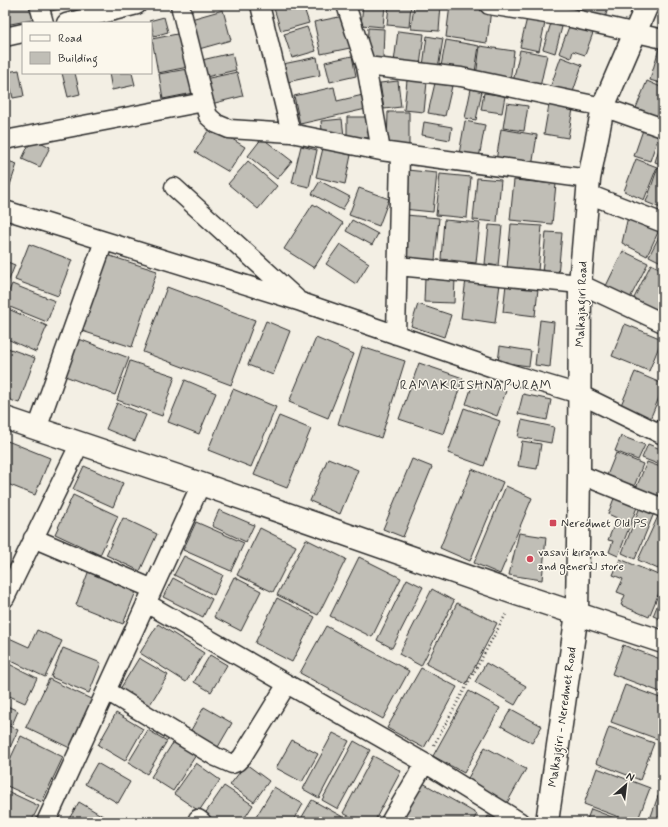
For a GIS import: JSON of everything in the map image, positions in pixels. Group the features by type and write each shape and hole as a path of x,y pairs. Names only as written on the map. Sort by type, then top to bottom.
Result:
{"main road":[{"name":"Malkajagiri Road","path":"577,613 580,284 589,187 603,107 634,32 647,5"},
{"path":"5,418 201,484 517,594 663,642"},
{"name":"Malkajgiri - Neredmet Road","path":"547,822 577,613"}],"street":[{"path":"39,5 44,22"},
{"path":"70,22 137,5"},
{"path":"180,5 208,116 217,124 229,129 291,133 381,151 589,187 663,222"},
{"path":"260,5 291,133"},
{"path":"346,5 366,66 381,151"},
{"path":"489,5 571,18 663,39"},
{"path":"5,37 22,33"},
{"path":"366,66 461,77 603,107 663,128"},
{"path":"5,140 204,102"},
{"path":"396,335 400,154"},
{"path":"174,187 301,302"},
{"path":"5,210 301,302 505,372 579,394 663,435"},
{"path":"37,428 104,241"},
{"path":"398,266 580,284 663,323"},
{"path":"5,598 80,443"},
{"path":"579,474 663,508"},
{"path":"46,822 201,484"},
{"path":"33,538 150,596 287,684 425,763 520,822"},
{"path":"107,691 216,757 232,764 237,762 242,757 287,684"},
{"path":"390,822 425,763"}],"path":[{"path":"425,763 517,594"}],"building":[{"path":"5,5 35,5 38,19 5,25"},
{"path":"42,5 67,5 67,7 44,13"},
{"path":"70,5 84,5 85,8 71,11"},
{"path":"273,5 303,5 309,23 281,31"},
{"path":"363,5 385,5 383,27 361,25"},
{"path":"389,5 411,5 409,27 387,25"},
{"path":"414,5 441,5 439,31 411,29"},
{"path":"450,5 491,9 487,43 446,37"},
{"path":"549,5 570,5 570,9"},
{"path":"581,5 609,5 603,24 578,16"},
{"path":"223,10 231,40 199,49 191,19"},
{"path":"344,16 350,48 321,54 314,22"},
{"path":"164,17 168,32 154,36 152,22 149,21"},
{"path":"527,18 545,23 539,51 520,47"},
{"path":"551,23 562,27 555,53 543,49"},
{"path":"570,24 593,33 585,55 573,51 571,58 559,53"},
{"path":"307,27 316,51 292,58 284,34"},
{"path":"368,28 384,29 383,58 367,58"},
{"path":"398,31 424,34 420,66 394,62"},
{"path":"182,33 188,67 158,73 152,39"},
{"path":"427,36 443,39 438,69 423,66"},
{"path":"446,40 479,46 475,72 441,66"},
{"path":"660,45 663,46 663,84 650,80"},
{"path":"480,46 514,51 510,81 476,76"},
{"path":"520,50 547,55 540,87 513,82"},
{"path":"232,53 236,70 206,77 202,60"},
{"path":"352,56 356,76 330,82 325,62"},
{"path":"317,57 320,75 287,82 283,64"},
{"path":"561,57 582,65 572,95 550,88"},
{"path":"193,68 198,92 163,99 159,74"},
{"path":"19,70 24,96 13,98 7,72"},
{"path":"237,72 243,96 211,104 205,79"},
{"path":"62,74 75,74 80,94 68,97"},
{"path":"109,74 132,74 135,85 112,90"},
{"path":"407,80 427,82 424,112 404,110"},
{"path":"398,81 401,107 384,109 380,83"},
{"path":"647,81 663,88 662,119 636,108"},
{"path":"435,83 452,86 445,116 428,113"},
{"path":"334,87 337,101 363,95 366,109 300,124 294,96"},
{"path":"471,89 482,91 476,120 465,118"},
{"path":"484,93 505,96 502,113 481,110"},
{"path":"550,99 574,103 568,138 544,134"},
{"path":"507,103 528,106 524,131 503,128"},
{"path":"388,112 409,112 409,145 387,145"},
{"path":"347,117 370,117 370,138 347,137"},
{"path":"342,119 344,136 323,139 321,121"},
{"path":"465,121 485,125 479,158 459,154"},
{"path":"424,122 452,127 450,140 422,135"},
{"path":"211,126 245,147 229,172 195,152"},
{"path":"644,127 660,132 650,161 634,156"},
{"path":"501,129 537,135 532,167 496,161"},
{"path":"663,136 663,165 655,162"},
{"path":"32,138 50,147 40,167 22,159"},
{"path":"262,138 292,161 277,179 248,156"},
{"path":"301,146 317,150 309,187 292,183"},
{"path":"323,148 351,155 345,184 316,177"},
{"path":"636,159 657,167 644,200 624,191"},
{"path":"5,160 17,164 7,194 5,193"},
{"path":"248,161 277,186 258,209 228,184"},
{"path":"658,167 663,169 663,209 646,202"},
{"path":"407,170 437,173 433,212 403,209"},
{"path":"440,174 471,177 467,218 436,215"},
{"path":"477,178 501,180 497,222 473,220"},
{"path":"514,180 556,184 552,224 510,220"},
{"path":"320,181 350,197 342,210 312,194"},
{"path":"359,188 389,199 379,226 349,215"},
{"path":"313,204 343,223 314,268 284,249"},
{"path":"629,212 660,228 647,256 622,243"},
{"path":"406,215 439,218 435,260 402,257"},
{"path":"352,220 378,234 372,245 346,231"},
{"path":"444,220 480,223 476,263 441,259"},
{"path":"511,224 542,226 538,271 507,268"},
{"path":"489,225 502,226 498,266 485,264"},
{"path":"663,229 663,263 649,256"},
{"path":"546,232 562,233 558,275 542,273"},
{"path":"29,244 72,260 58,296 15,280"},
{"path":"340,244 369,263 356,284 326,264"},
{"path":"623,251 648,263 629,300 605,288"},
{"path":"104,254 157,271 132,347 79,330"},
{"path":"5,261 15,265 5,290"},
{"path":"651,264 663,270 663,317 632,302"},
{"path":"425,277 455,278 454,303 424,302"},
{"path":"466,279 500,284 495,323 461,318"},
{"path":"12,284 55,301 47,322 5,305 5,301"},
{"path":"506,284 538,289 535,316 503,312"},
{"path":"167,287 255,320 231,385 143,352"},
{"path":"418,304 451,315 444,337 411,326"},
{"path":"6,308 47,326 36,352 5,338"},
{"path":"540,320 554,322 550,367 535,365"},
{"path":"266,321 290,331 273,375 248,365"},
{"path":"625,324 662,339 649,371 612,356"},
{"path":"316,338 354,354 328,418 289,402"},
{"path":"79,339 129,358 115,395 65,376"},
{"path":"500,346 531,351 529,366 498,362"},
{"path":"5,347 35,358 19,403 5,398"},
{"path":"362,347 405,361 381,438 338,424"},
{"path":"130,361 175,376 162,416 117,400"},
{"path":"419,363 463,378 444,434 399,419"},
{"path":"635,372 663,384 663,388 648,424 618,412"},
{"path":"185,380 216,393 199,434 168,422"},
{"path":"474,380 506,391 497,416 466,404"},
{"path":"233,389 276,407 251,467 208,450"},
{"path":"523,394 551,400 547,420 518,414"},
{"path":"117,403 146,415 135,441 106,429"},
{"path":"663,406 663,432 654,428"},
{"path":"464,408 500,421 484,466 448,453"},
{"path":"279,416 311,429 287,488 254,475"},
{"path":"522,420 554,427 551,443 518,437"},
{"path":"621,436 645,445 638,460 615,451"},
{"path":"5,440 50,458 35,495 5,483"},
{"path":"522,441 541,444 537,469 518,466"},
{"path":"648,444 663,450 663,466 642,458"},
{"path":"616,453 643,464 633,489 606,478"},
{"path":"328,458 358,470 340,514 310,501"},
{"path":"412,459 432,467 403,537 383,529"},
{"path":"647,462 663,468 662,499 636,488"},
{"path":"84,466 123,483 113,507 73,489"},
{"path":"472,469 503,482 470,561 440,548"},
{"path":"506,486 532,498 500,574 474,563"},
{"path":"616,493 639,502 618,556 609,552 613,541 608,540 617,518 608,514"},
{"path":"73,495 118,516 100,555 55,534"},
{"path":"640,507 654,513 635,559 622,553"},
{"path":"219,510 254,525 246,542 212,526"},
{"path":"659,514 663,516 663,559 658,569 638,560"},
{"path":"123,518 157,534 140,571 106,555"},
{"path":"196,522 244,543 231,571 183,550"},
{"path":"260,528 296,546 273,592 237,575"},
{"path":"519,533 546,537 542,580 509,575"},
{"path":"306,539 346,559 318,615 277,595"},
{"path":"184,556 223,575 214,595 174,575"},
{"path":"359,557 401,578 372,637 330,616"},
{"path":"620,559 663,577 663,583 649,617 621,605 625,595 617,592 623,579 613,575"},
{"path":"89,570 137,589 123,624 76,605"},
{"path":"234,577 261,591 241,631 214,617"},
{"path":"173,578 212,599 203,617 163,597"},
{"path":"407,579 423,587 392,648 377,640"},
{"path":"432,589 454,601 421,666 399,654"},
{"path":"663,591 663,620 653,616"},
{"path":"277,598 315,617 292,662 255,643"},
{"path":"457,603 497,623 466,684 426,664"},
{"path":"158,624 204,653 186,682 140,653"},
{"path":"326,626 409,671 383,719 300,673"},
{"path":"37,630 62,641 45,677 5,658 5,642 7,637 29,647"},
{"path":"623,645 663,660 663,693 612,674"},
{"path":"63,648 101,663 89,693 51,677"},
{"path":"210,655 227,665 211,692 194,682"},
{"path":"139,658 168,675 149,706 120,689"},
{"path":"5,662 37,678 25,703 5,694"},
{"path":"486,663 526,686 515,705 475,682"},
{"path":"421,668 457,687 424,748 387,728"},
{"path":"49,679 93,700 70,748 26,727"},
{"path":"625,685 663,699 663,741 611,722"},
{"path":"469,691 500,708 464,773 433,756"},
{"path":"5,705 18,711 12,725 5,722"},
{"path":"204,707 232,723 218,747 190,732"},
{"path":"511,709 542,726 532,743 501,726"},
{"path":"116,713 143,729 125,761 98,745"},
{"path":"5,724 18,730 8,752 5,750"},
{"path":"609,727 654,743 640,780 596,763"},
{"path":"148,730 167,741 147,774 128,763"},
{"path":"333,733 349,741 319,798 303,789"},
{"path":"21,736 63,757 42,802 5,785 5,770"},
{"path":"292,740 318,754 302,782 276,768"},
{"path":"174,741 196,755 173,791 151,777"},
{"path":"354,741 370,750 338,809 322,800"},
{"path":"485,747 526,769 507,803 467,780"},
{"path":"373,756 401,771 374,822 360,822 343,813"},
{"path":"97,763 130,782 118,803 85,784"},
{"path":"196,763 220,780 199,811 174,794"},
{"path":"246,764 269,781 254,802 230,785"},
{"path":"597,768 650,788 637,822 632,822 584,804"},
{"path":"423,783 477,814 472,822 401,822"},
{"path":"224,786 253,805 242,822 208,822 202,818"},
{"path":"274,787 303,804 293,822 253,822"},
{"path":"5,790 39,806 31,822 5,822"},
{"path":"658,796 663,797 663,822 649,822"},
{"path":"312,800 352,822 299,822"},
{"path":"79,802 113,822 67,822"},
{"path":"591,809 625,822 586,822"},
{"path":"488,816 499,822 485,822"}],"place":[{"name":"Neredmet Old PS","path":"553,523"},
{"name":"vasavi kirana and general store","path":"530,559"}],"district":[{"name":"RAMAKRISHNAPURAM","path":"476,384"}]}
